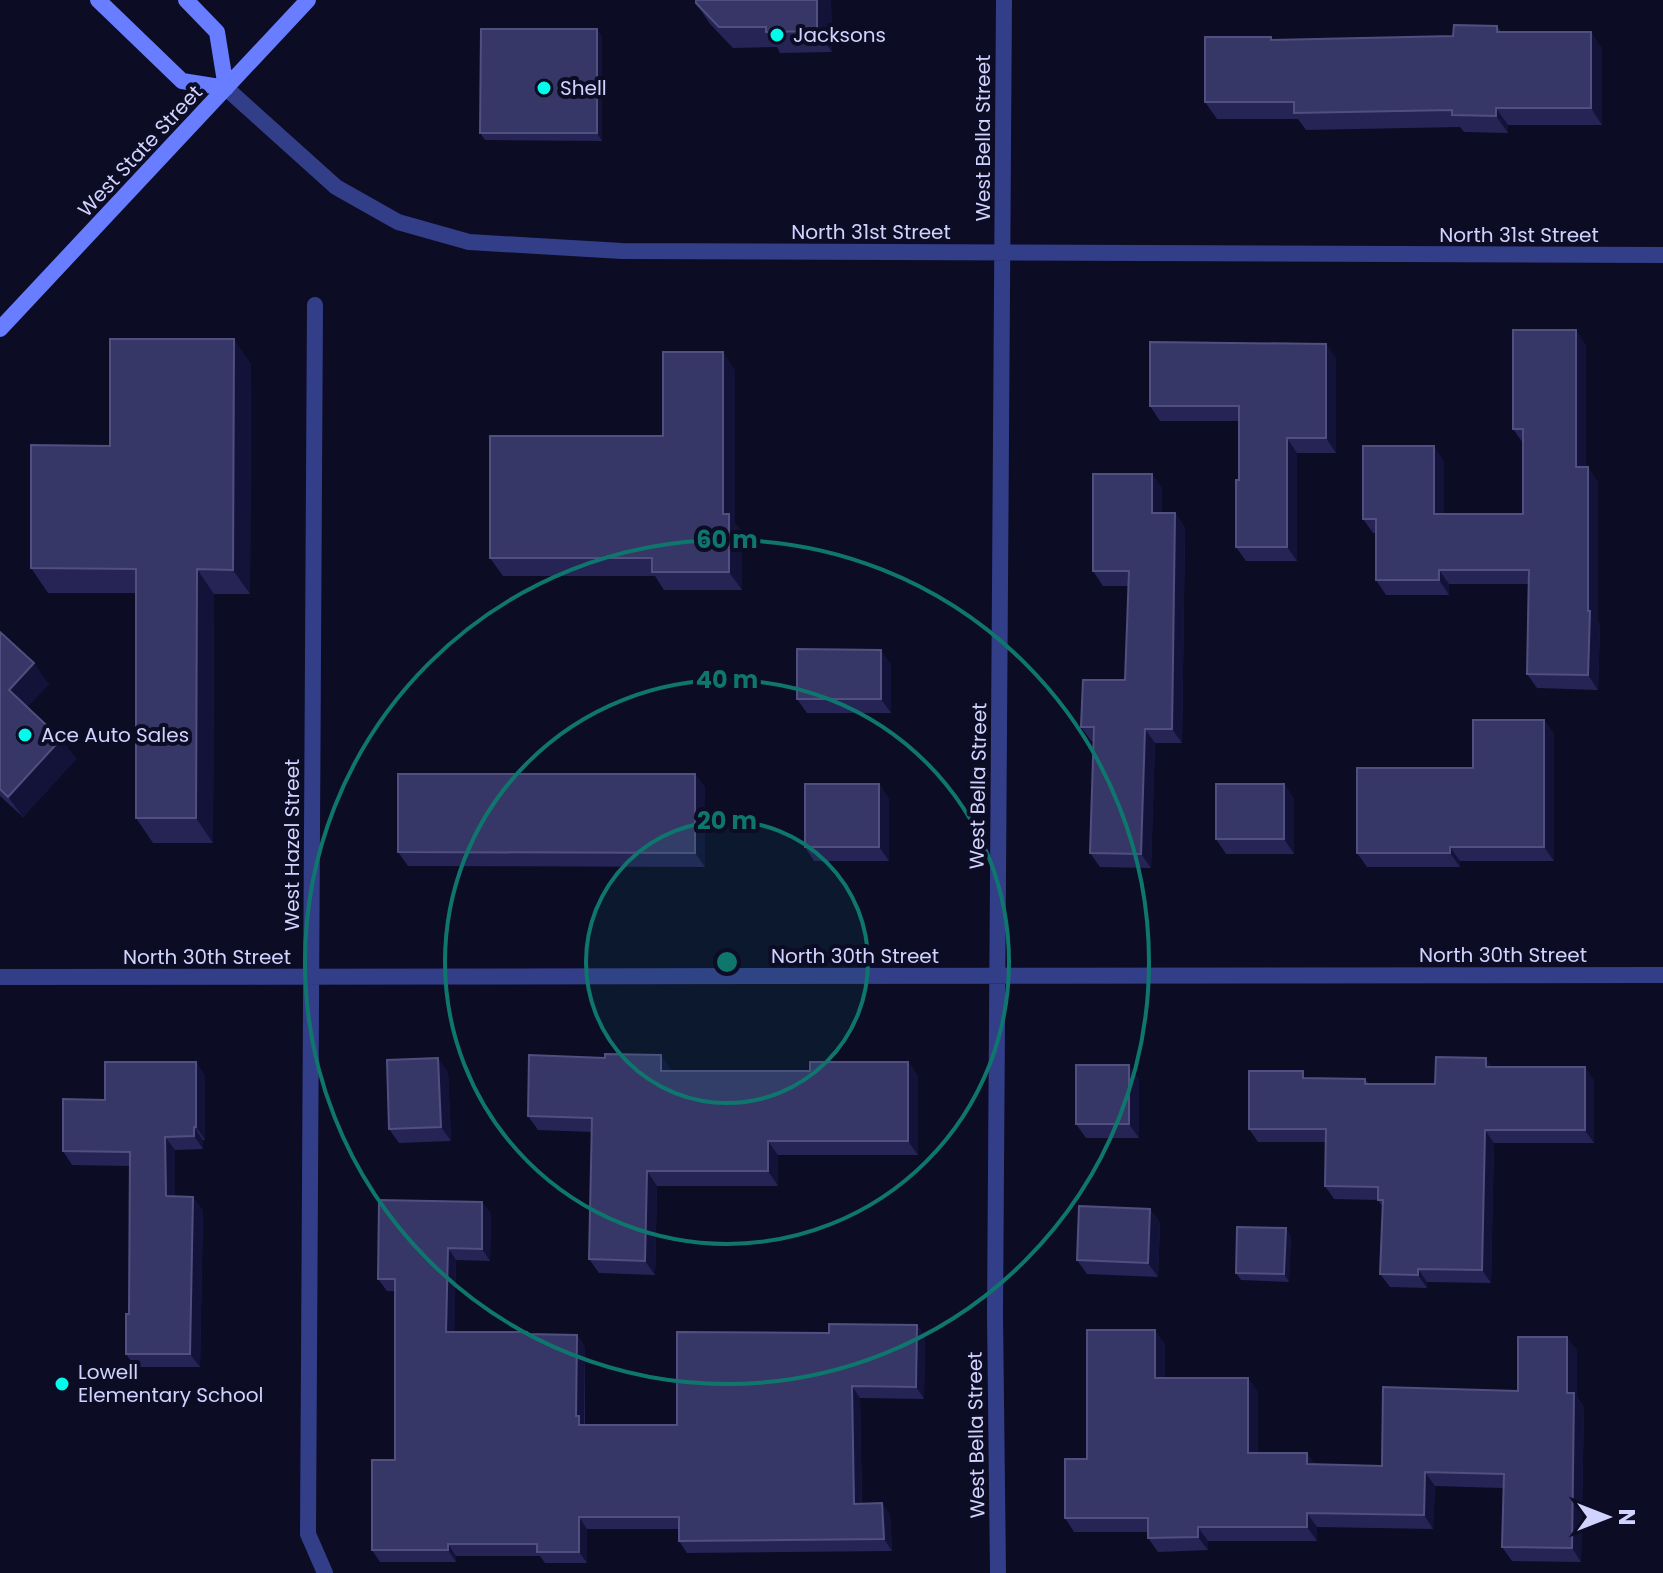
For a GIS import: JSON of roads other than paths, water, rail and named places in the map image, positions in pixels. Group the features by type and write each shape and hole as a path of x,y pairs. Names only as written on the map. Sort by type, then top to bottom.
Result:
{"main road":[{"path":"98,0 182,81 226,88 217,32 186,0"},
{"name":"West State Street","path":"0,329 308,0"}],"street":[{"name":"West Bella Street","path":"998,1573 995,1315 1004,0"},
{"name":"North 31st Street","path":"226,88 336,187 398,222 469,242 622,251 1663,255"},
{"name":"West Hazel Street","path":"315,305 308,1534 325,1573"},
{"name":"North 30th Street","path":"0,977 1663,975"}],"place":[{"name":"Jacksons","path":"777,35"},
{"name":"Shell","path":"544,88"},
{"name":"Ace Auto Sales","path":"25,735"},
{"name":"Lowell Elementary School","path":"62,1384"}]}
